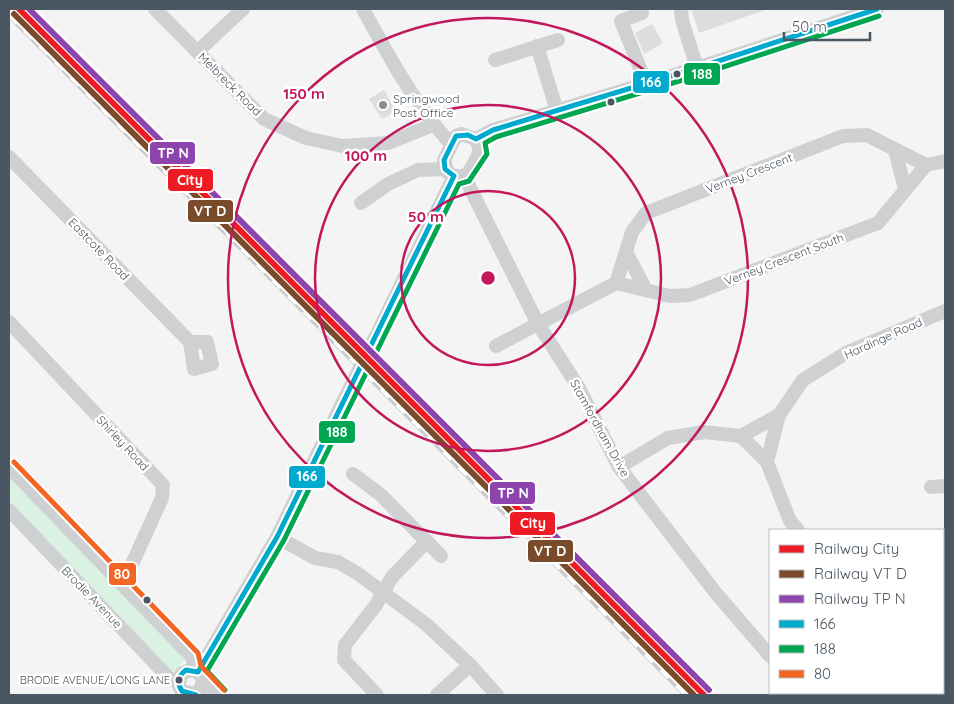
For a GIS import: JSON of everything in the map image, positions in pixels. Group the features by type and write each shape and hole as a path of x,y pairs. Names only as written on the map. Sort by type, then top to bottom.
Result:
{"street":[{"name":"Melbreck Road","path":"155,9 264,119 306,138 342,146 388,143 433,125"},
{"path":"197,52 243,9"},
{"path":"363,9 390,60 433,125 451,144"},
{"path":"681,9 682,20 696,68"},
{"path":"454,174 444,160 456,136 461,134 476,139 493,130 696,68 877,9"},
{"path":"642,12 621,21 646,83"},
{"path":"495,60 558,40"},
{"path":"537,46 557,111"},
{"name":"Verney Crescent","path":"616,283 627,254 632,232 646,213 842,136 867,135 926,166"},
{"path":"198,673 277,536 454,174 480,151 476,139"},
{"path":"895,150 905,189"},
{"name":"Eastcote Road","path":"9,157 190,342"},
{"path":"926,166 945,161"},
{"name":"Verney Crescent South","path":"616,283 670,296 690,295 869,226 883,218 905,189 926,166"},
{"path":"361,203 388,184 418,170 454,174"},
{"name":"Stamfordham Drive","path":"454,174 538,324 579,388 619,467 715,592 769,655"},
{"path":"627,254 646,290"},
{"path":"496,346 616,283"},
{"name":"Hardinge Road","path":"741,436 779,415 803,380 846,352 945,311"},
{"name":"Shirley Road","path":"9,322 163,486 162,498 123,584"},
{"path":"767,462 779,415"},
{"path":"619,467 668,438 704,432 741,436 767,462 790,521 797,529"},
{"path":"9,467 194,658 198,673 201,690 185,691 186,670 198,673 219,695"},
{"path":"353,474 381,496 441,556"},
{"name":"Brodie Avenue","path":"9,510 170,680 185,691"},
{"path":"277,536 315,558 338,562 383,593 427,625 470,665 496,695"},
{"path":"377,695 344,660 345,645 383,593 392,577 426,541"},
{"path":"437,695 470,665"}],"green space":[{"path":"9,475 187,658 173,672 9,500"}],"building":[{"path":"691,9 765,9 765,10 699,33"},
{"path":"652,24 663,43 644,54 635,33"},
{"name":"Springwood Post Office","path":"384,90 396,111 382,119 369,99"}],"railway":[{"path":"9,15 686,695"}],"rail line":[{"name":"City","path":"19,9 704,695"}],"transit line":[{"path":"29,9 709,690"},
{"name":"166","path":"196,695 182,691 179,685 180,677 186,670 198,672 277,537 454,176 445,169 444,160 456,136 468,135 476,139 493,130 697,68 877,9"},
{"path":"14,14 694,695"},
{"name":"188","path":"225,690 207,671 284,540 459,184 469,181 487,154 485,143 496,137 699,75 879,16"},
{"name":"80","path":"14,462 198,653 201,666 224,690"}],"place":[{"name":"Springwood Post Office","path":"383,105"},
{"name":"BRODIE AVENUE/LONG LANE","path":"179,680"}]}
